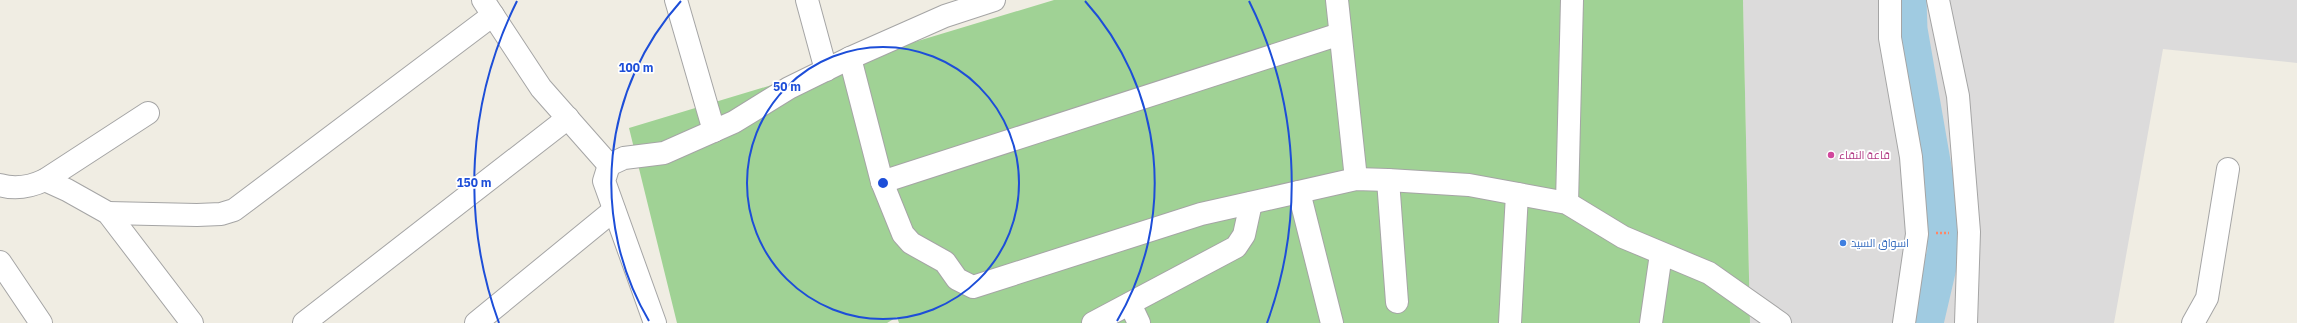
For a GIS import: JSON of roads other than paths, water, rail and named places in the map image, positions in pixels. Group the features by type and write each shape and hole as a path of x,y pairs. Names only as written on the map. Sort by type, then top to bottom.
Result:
{"street":[{"path":"676,0 714,131"},
{"path":"807,0 826,70"},
{"path":"655,323 604,181 609,165 624,158 664,153 734,122 789,88 850,58 943,8 994,0"},
{"path":"1337,0 1356,179"},
{"path":"1567,203 1572,0"},
{"path":"1890,0 1890,38 1911,156 1917,234 1904,323"},
{"path":"1945,0 1958,96 1969,232 1966,323"},
{"path":"108,213 215,214 234,210 488,8 541,88 609,165"},
{"path":"882,182 1340,34"},
{"path":"850,58 882,182 902,234 911,243 945,262 958,279 973,287 1202,214 1356,179 1388,180 1469,185 1567,203 1623,237 1709,273 1780,323"},
{"path":"0,185 10,188 31,187 46,180 148,113"},
{"path":"304,323 568,118"},
{"path":"2193,323 2207,298 2228,169"},
{"path":"46,180 108,213 192,323"},
{"path":"1388,180 1397,302"},
{"path":"1299,192 1332,323"},
{"path":"1510,323 1517,194"},
{"path":"1093,323 1134,314 1236,248 1244,235 1251,203"},
{"path":"476,323 614,210"},
{"path":"1651,323 1662,254"},
{"path":"0,262 41,323"}],"waterway":[{"path":"1910,0 1911,29 1939,190 1944,250 1927,323"}],"place":[{"name":"قاعة النقاء","path":"1831,155"},
{"name":"اسواق السيد","path":"1843,243"}]}
